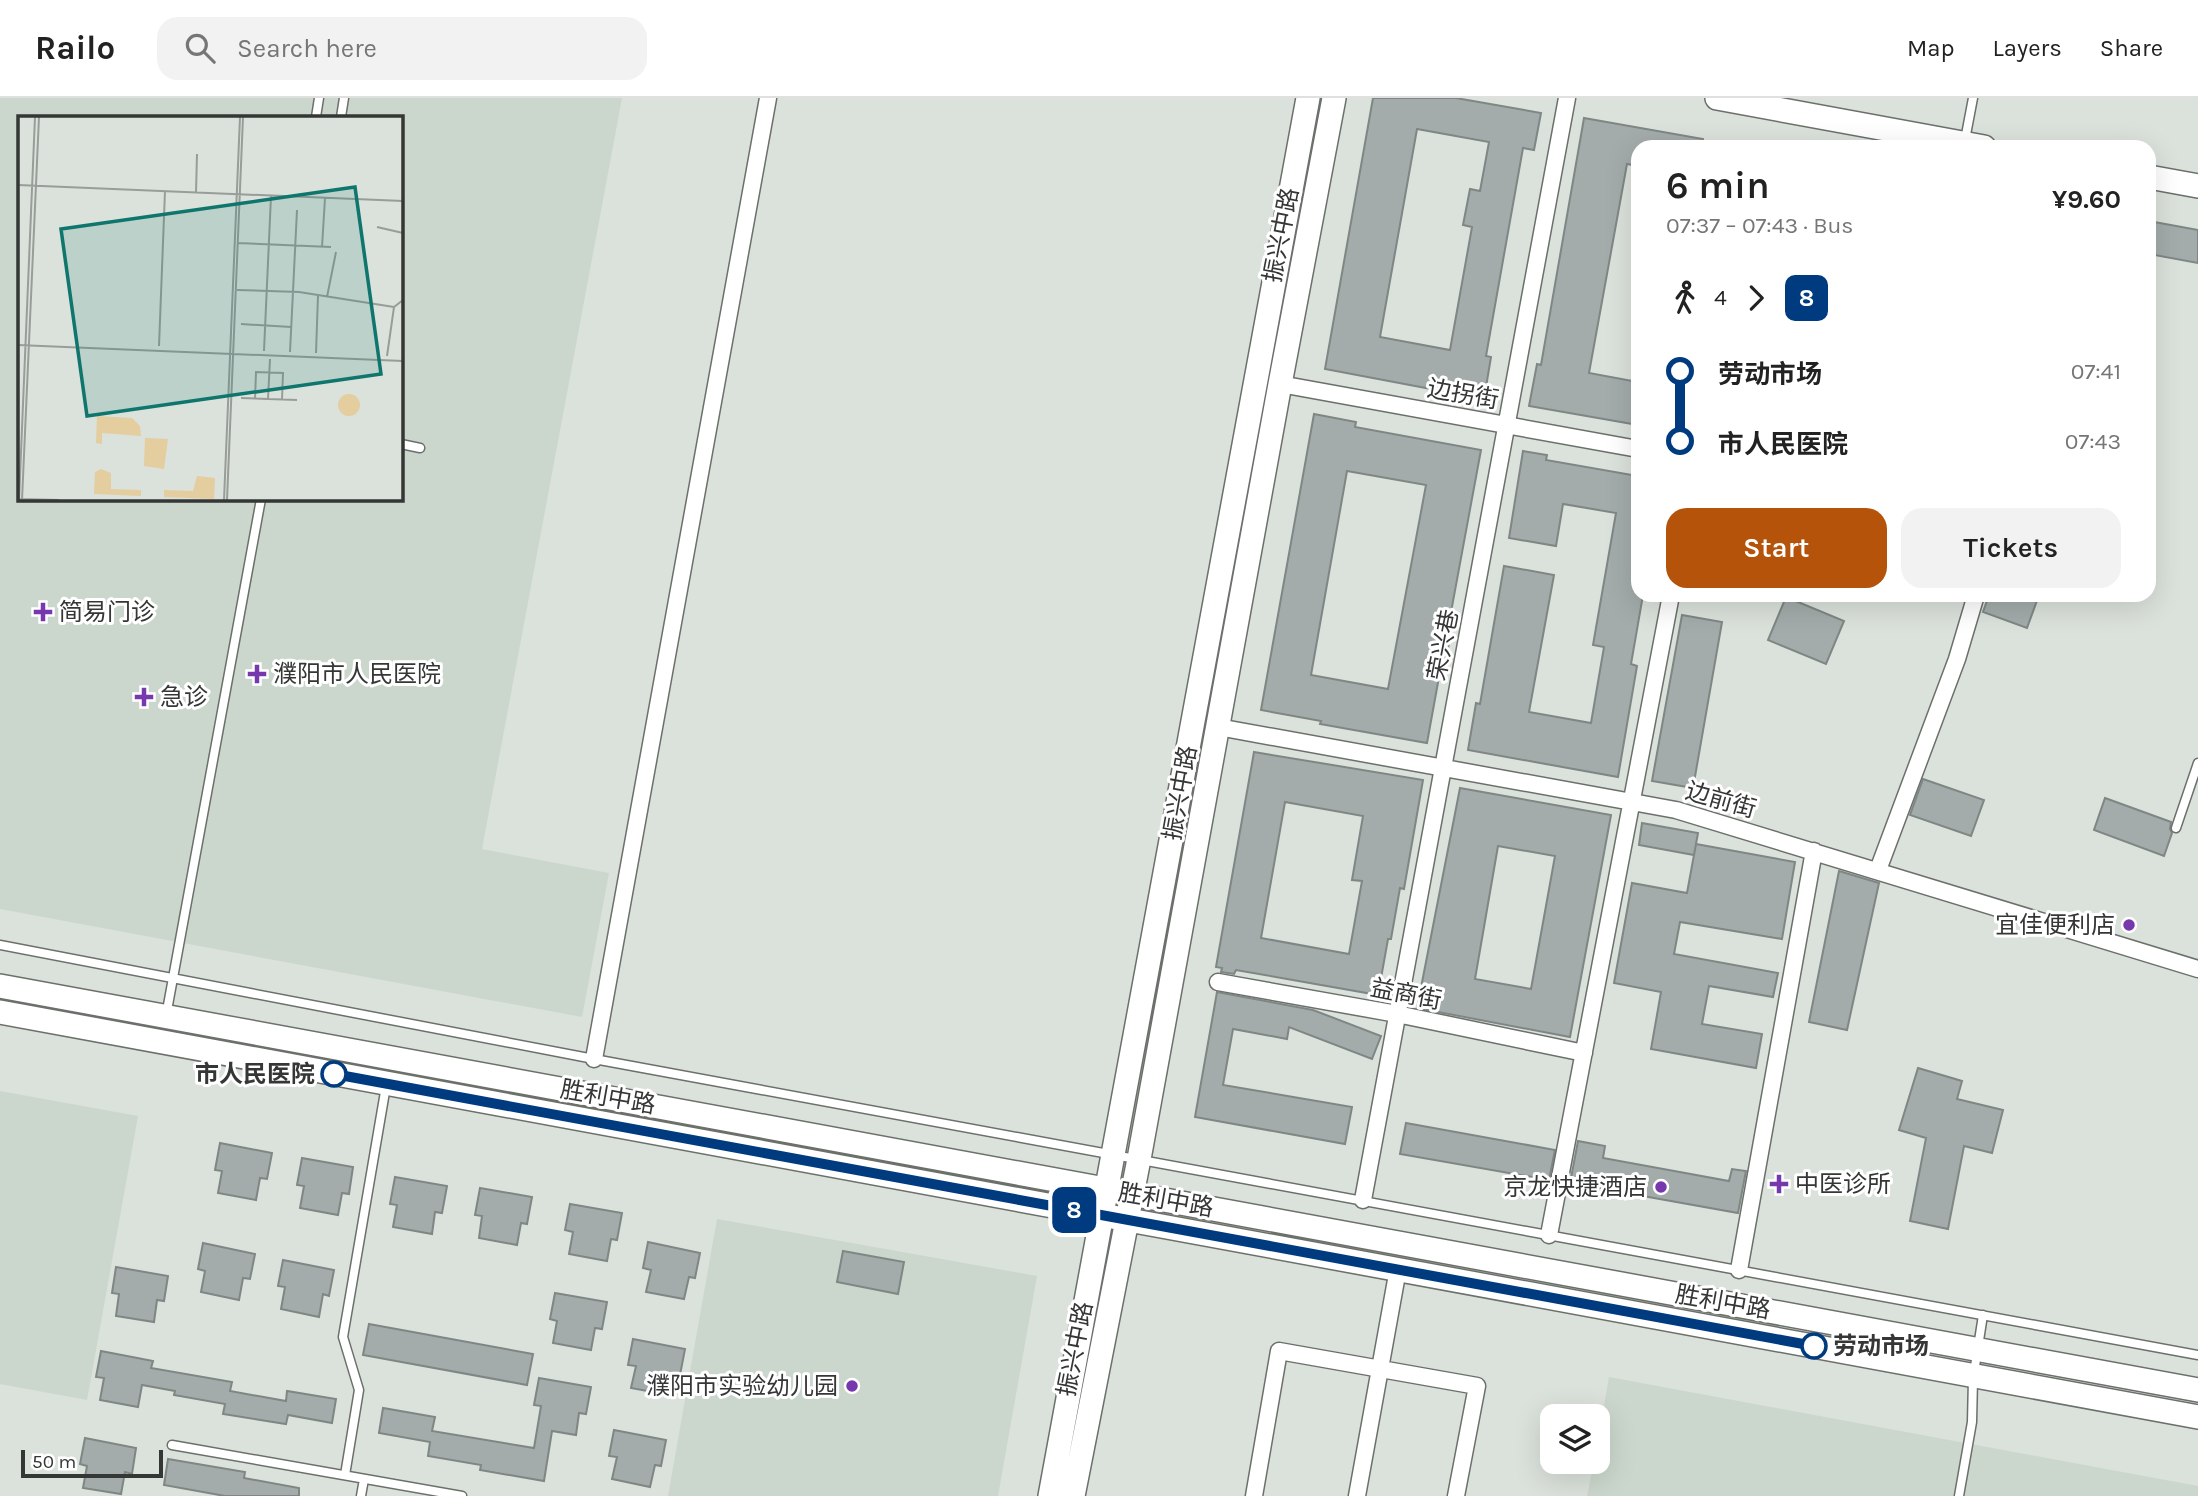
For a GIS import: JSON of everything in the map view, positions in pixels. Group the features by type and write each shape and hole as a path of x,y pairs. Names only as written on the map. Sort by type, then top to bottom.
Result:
{"main road":[{"name":"振兴中路","path":"1050,1496 1308,98"},
{"name":"振兴中路","path":"1073,1496 1139,1159 1334,98"},
{"path":"1717,98 1939,140"},
{"path":"2156,178 2198,186"},
{"name":"胜利中路","path":"0,986 2198,1390"},
{"name":"胜利中路","path":"0,1012 2198,1417"}],"street":[{"path":"594,1059 768,98"},
{"name":"荣兴巷","path":"1363,1200 1567,98"},
{"name":"边拐街","path":"1280,384 1631,448"},
{"path":"1549,1235 1670,602"},
{"path":"1878,870 1957,659 1974,602"},
{"name":"边前街","path":"1219,727 1676,810 2198,969"},
{"path":"1739,1270 1814,851"},
{"name":"益商街","path":"1218,982 1398,1014 1584,1053"},
{"path":"1357,1496 1398,1269"},
{"path":"1254,1496 1279,1351 1477,1386 1457,1496"}],"lane":[{"path":"316,116 319,98"},
{"path":"341,116 344,98"},
{"path":"1971,140 1973,98"},
{"path":"402,444 420,447"},
{"path":"166,1016 261,500"},
{"path":"2176,828 2198,763"},
{"path":"0,945 594,1059 2198,1355"},
{"path":"345,1475 359,1390 343,1337 387,1083"},
{"path":"1959,1496 1972,1422 1974,1375 1983,1315"},
{"path":"172,1445 463,1496"},
{"path":"361,1496 364,1479"}],"shaded area":[{"name":"濮阳市人民医院","path":"0,98 622,98 482,849 609,873 582,1017 0,909"},
{"path":"0,1091 138,1116 87,1400 0,1384"},
{"name":"濮阳市实验幼儿园","path":"717,1219 1037,1276 998,1496 668,1496"},
{"path":"1609,1377 2198,1486 2198,1496 1587,1496 1591,1474 1610,1474 1610,1404 1604,1404"}],"building":[{"path":"1373,98 1456,98 1541,113 1534,150 1523,148 1486,356 1491,357 1484,399 1325,369","holes":["1417,129 1489,142 1480,191 1470,189 1463,225 1472,227 1450,350 1380,337"]},
{"path":"1584,118 1703,139 1631,140 1631,165 1627,164 1589,373 1631,381 1631,424 1529,406 1537,364 1541,365"},
{"path":"2156,222 2198,230 2198,263 2156,255"},
{"path":"1314,414 1356,422 1355,427 1481,450 1451,612 1454,613 1443,678 1439,677 1427,743 1320,724 1321,721 1261,710","holes":["1347,471 1426,485 1388,689 1311,675"]},
{"path":"1523,451 1547,455 1546,460 1631,475 1631,602 1642,602 1631,664 1637,666 1618,777 1468,750 1476,703 1480,704 1504,566 1554,575 1529,712 1591,723 1604,647 1593,645 1616,513 1563,504 1556,546 1509,538"},
{"path":"1784,602 1798,602 1844,621 1826,664 1768,640"},
{"path":"1987,602 2036,602 2027,628 1983,612"},
{"path":"1682,615 1722,622 1693,788 1652,781"},
{"path":"1254,752 1423,780 1404,889 1400,888 1378,995 1236,970 1234,974 1221,972 1222,968 1216,967","holes":["1285,802 1363,816 1352,880 1362,881 1349,954 1261,938"]},
{"path":"1923,779 1984,800 1971,836 1910,815"},
{"path":"1460,788 1611,815 1570,1037 1417,1008","holes":["1498,846 1555,856 1531,989 1475,979"]},
{"path":"2105,798 2171,822 2172,833 2164,856 2094,830"},
{"path":"1642,823 1698,833 1694,855 1639,845"},
{"path":"1696,844 1795,862 1782,939 1680,922 1674,954 1778,973 1773,997 1709,986 1702,1024 1762,1034 1756,1068 1651,1049 1661,992 1614,983 1632,883 1687,893"},
{"path":"1839,871 1879,883 1847,1030 1809,1022"},
{"path":"1217,992 1313,1010 1381,1036 1372,1059 1289,1027 1287,1039 1233,1029 1223,1085 1352,1107 1345,1144 1195,1117"},
{"path":"1918,1068 1962,1081 1957,1099 2003,1110 1992,1153 1964,1146 1948,1229 1910,1221 1926,1138 1899,1130"},
{"path":"1406,1123 1555,1150 1549,1180 1400,1154"},
{"path":"1578,1141 1605,1146 1603,1158 1729,1181 1732,1169 1746,1171 1738,1213 1570,1183"},
{"path":"220,1143 272,1153 267,1179 260,1178 256,1200 218,1193 222,1171 215,1170"},
{"path":"302,1158 353,1167 349,1194 342,1193 338,1215 300,1208 304,1186 297,1185"},
{"path":"395,1177 447,1186 442,1213 435,1212 432,1234 393,1227 397,1205 390,1204"},
{"path":"480,1188 532,1197 527,1224 521,1223 517,1245 479,1238 482,1216 475,1215"},
{"path":"570,1204 622,1213 617,1240 611,1239 607,1261 569,1254 573,1232 565,1230"},
{"path":"648,1242 700,1253 695,1278 689,1277 684,1299 646,1292 651,1270 643,1268"},
{"path":"203,1243 255,1254 250,1279 243,1278 239,1300 201,1292 205,1271 198,1269"},
{"path":"843,1251 904,1262 898,1294 837,1282"},
{"path":"283,1260 334,1270 329,1296 323,1294 319,1317 281,1309 285,1287 278,1286"},
{"path":"116,1267 168,1276 164,1301 157,1300 154,1322 116,1316 119,1294 112,1293"},
{"path":"555,1293 607,1302 602,1329 595,1328 591,1350 553,1343 557,1321 550,1319"},
{"path":"369,1324 533,1354 527,1385 363,1355"},
{"path":"633,1339 685,1349 680,1375 673,1373 669,1395 631,1388 636,1366 628,1365"},
{"path":"101,1351 153,1361 151,1368 232,1382 230,1391 286,1401 287,1391 336,1399 332,1423 288,1415 286,1424 223,1414 225,1404 174,1395 175,1391 142,1385 138,1407 100,1400 104,1378 96,1377"},
{"path":"539,1378 591,1387 586,1414 579,1413 576,1435 552,1431 544,1481 480,1470 481,1465 428,1456 430,1442 379,1433 383,1408 435,1417 432,1431 534,1448 541,1406 534,1405"},
{"path":"614,1430 666,1440 661,1466 655,1465 650,1487 612,1479 617,1457 609,1456"},
{"path":"85,1438 136,1448 132,1474 125,1472 121,1494 83,1488 87,1466 80,1464"},
{"path":"168,1459 245,1472 244,1478 299,1488 299,1496 225,1496 164,1485"}],"bus line":[{"name":"8","path":"334,1074 1814,1346"}],"place":[{"name":"简易门诊","path":"43,612"},
{"name":"濮阳市人民医院","path":"257,674"},
{"name":"急诊","path":"144,697"},
{"name":"宜佳便利店","path":"2129,925"},
{"name":"市人民医院","path":"334,1074"},
{"name":"中医诊所","path":"1779,1184"},
{"name":"京龙快捷酒店","path":"1661,1187"},
{"name":"劳动市场","path":"1814,1346"},
{"name":"濮阳市实验幼儿园","path":"852,1386"}]}
